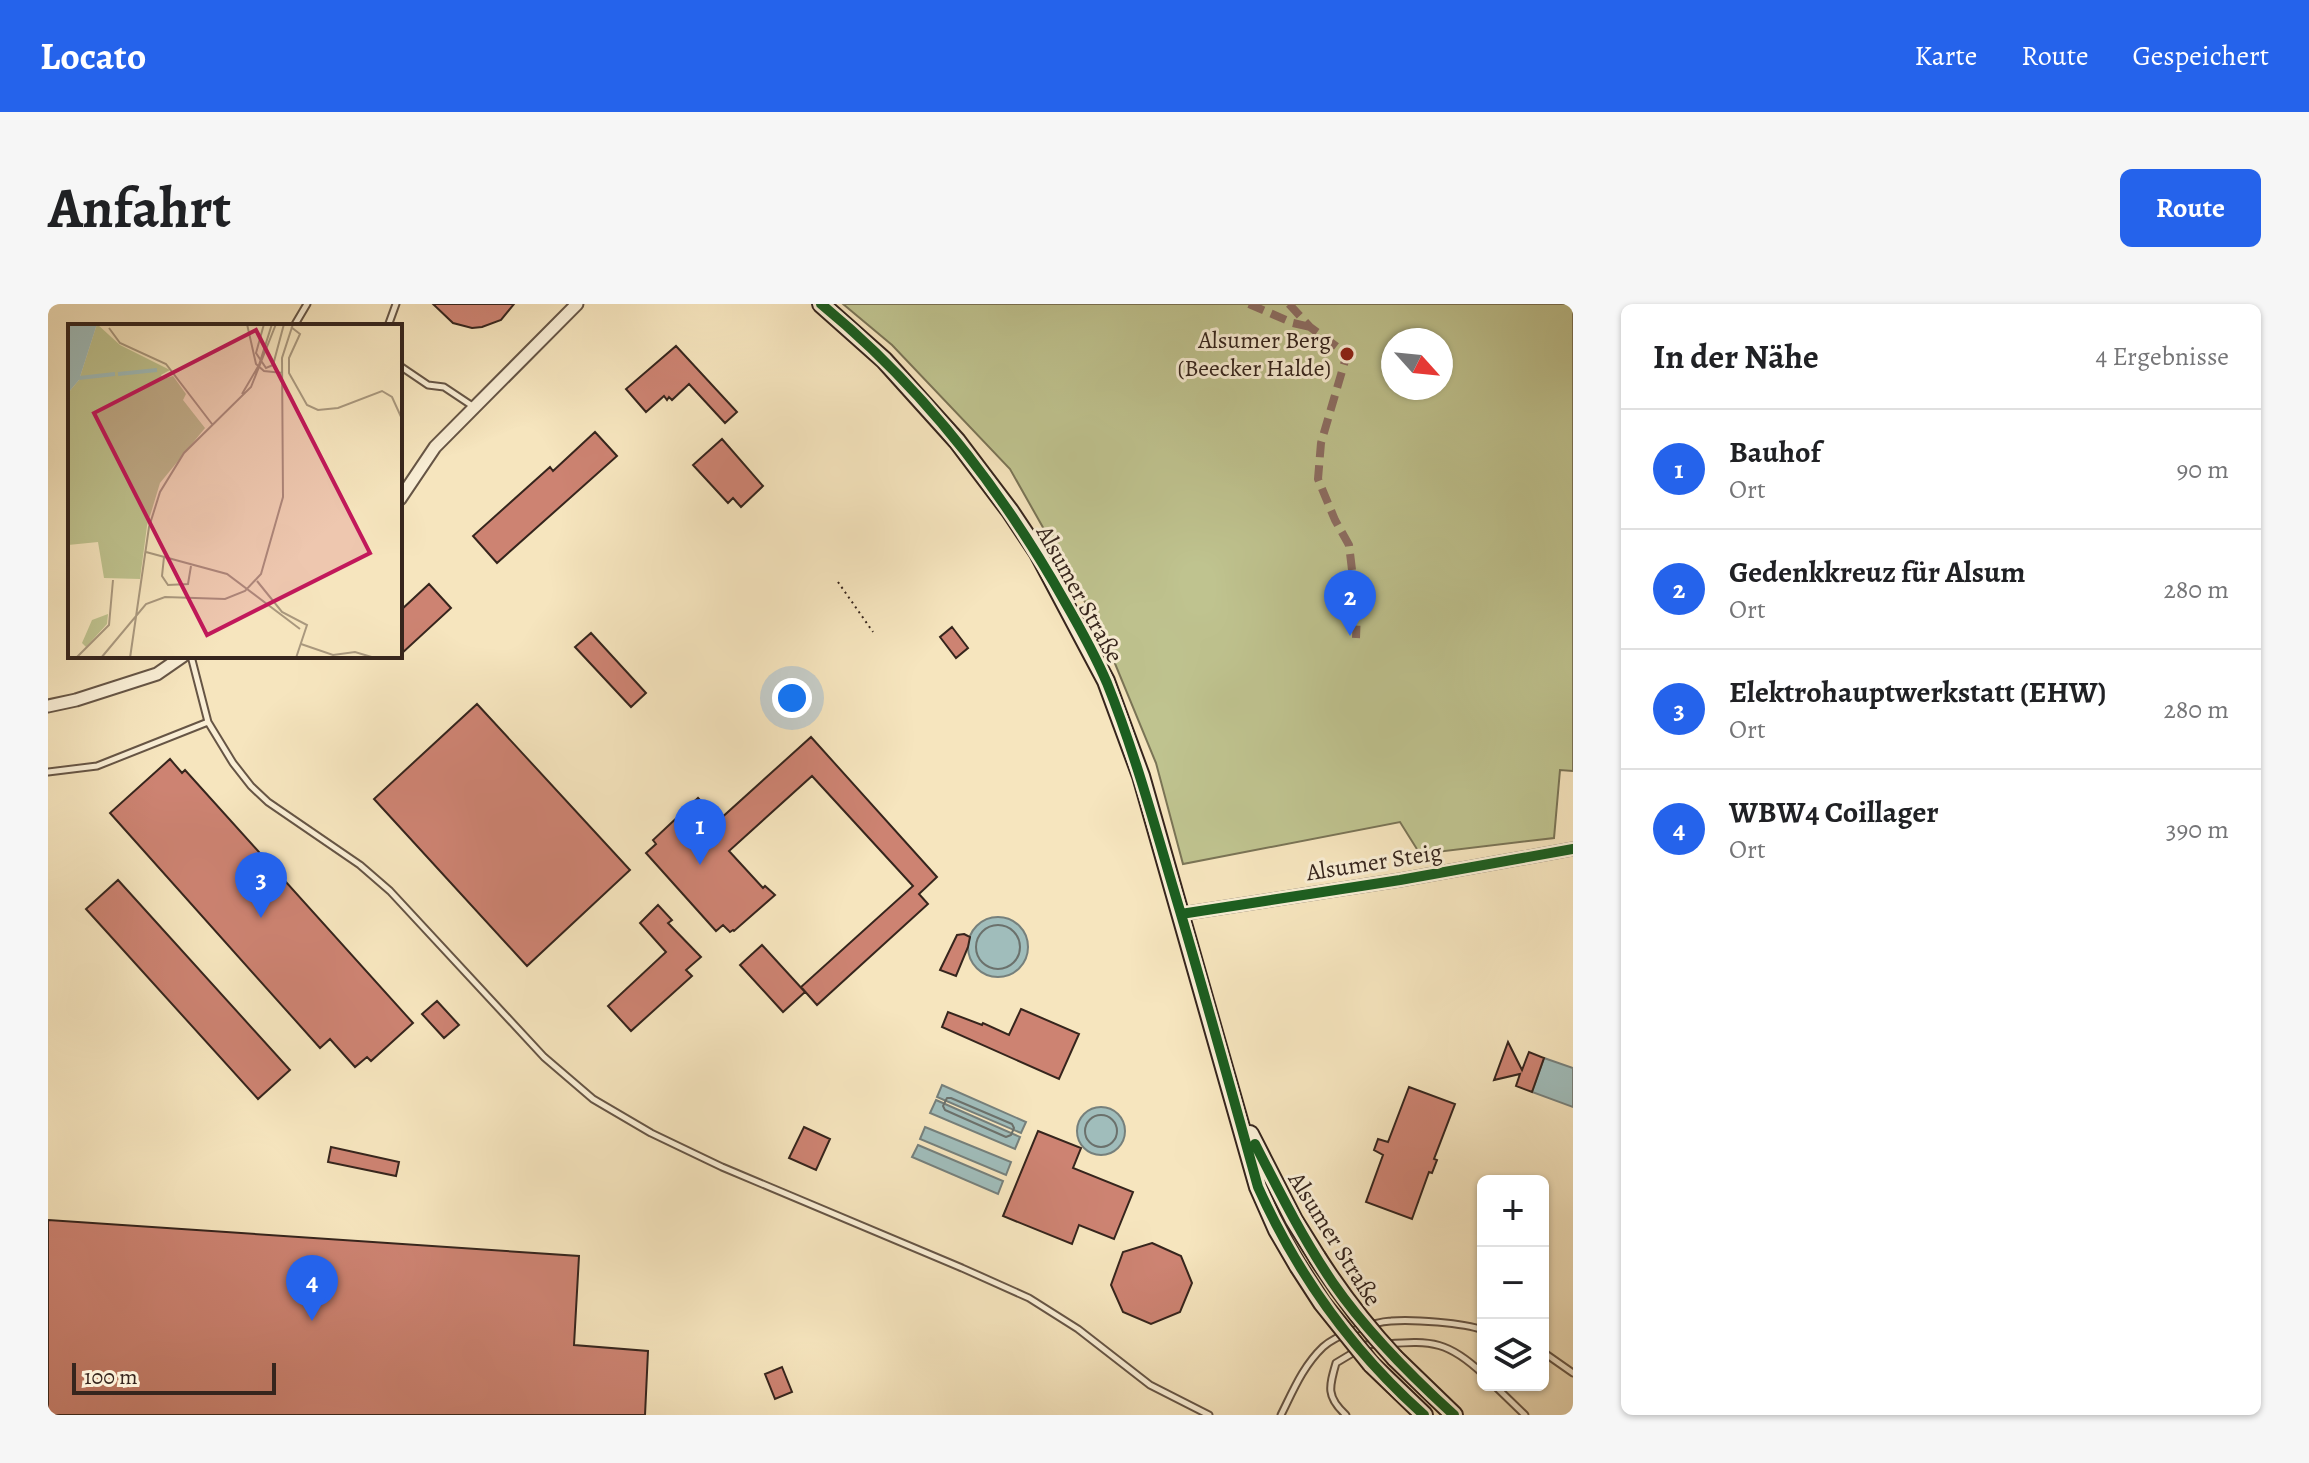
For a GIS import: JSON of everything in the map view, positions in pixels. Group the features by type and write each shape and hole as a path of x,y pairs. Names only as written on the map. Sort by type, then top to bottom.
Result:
{"street":[{"path":"402,496 435,447 577,304"},
{"name":"Alsumer Straße","path":"821,304 884,360 957,441 1038,553 1106,681 1141,776 1258,1187 1277,1230 1322,1303 1371,1364 1424,1415"},
{"path":"48,706 157,674 180,658"},
{"name":"Alsumer Steig","path":"1181,914 1573,849"},
{"name":"Alsumer Straße","path":"1235,1105 1294,1220 1334,1284 1373,1334 1454,1415"}],"lane":[{"path":"295,324 307,304"},
{"path":"389,324 396,304"},
{"path":"402,367 428,385 444,387 474,407"},
{"path":"191,658 208,722 251,786 268,802 360,865 390,891 544,1057 593,1099 651,1133 722,1167 1029,1298 1078,1329 1150,1385 1209,1415"},
{"path":"48,772 97,766 208,722"},
{"path":"1281,1415 1307,1364 1325,1344 1356,1330 1390,1321 1477,1328"},
{"path":"1346,1415 1336,1405 1329,1388 1336,1363 1366,1345 1420,1341 1451,1348 1477,1368"},
{"path":"1549,1356 1573,1373"},
{"path":"1500,1391 1525,1415"}],"path":[{"path":"838,582 873,632"}],"green space":[{"path":"843,304 1573,304 1573,771 1560,770 1554,838 1420,854 1400,822 1183,864 1156,763 1102,632 1010,469 892,345"}],"water":[{"path":"998,917 1019,926 1028,947 1019,968 998,977 977,968 968,947 977,926"},
{"path":"1544,1058 1573,1068 1573,1107 1532,1092"},
{"path":"942,1085 1026,1122 1021,1133 937,1097"},
{"path":"936,1100 1020,1137 1015,1149 930,1113"},
{"path":"1101,1107 1118,1114 1125,1131 1118,1148 1101,1155 1084,1148 1077,1131 1084,1114"},
{"path":"925,1127 1011,1162 1006,1175 920,1139"},
{"path":"918,1145 1003,1181 998,1194 912,1157"}],"building":[{"path":"433,304 514,304 501,320 472,328 453,323"},
{"path":"676,346 737,412 725,423 689,384 672,400 664,396 646,412 626,389"},
{"path":"595,432 617,456 497,563 473,536 550,467 553,471"},
{"path":"722,439 763,486 741,507 733,498 728,503 693,465"},
{"path":"429,584 451,608 402,653 402,609"},
{"path":"952,627 968,648 956,658 940,637"},
{"path":"591,633 646,693 631,707 575,647"},
{"path":"477,704 630,870 527,966 374,799"},
{"path":"811,737 937,877 919,894 928,904 817,1005 801,987 913,886 812,776 729,851 763,888 765,886 775,895 734,931 730,932 723,925 716,931 646,853 656,844 653,840 698,798 719,820"},
{"path":"170,759 182,773 185,770 413,1023 371,1061 367,1057 355,1067 330,1039 320,1048 110,813"},
{"path":"118,880 290,1070 258,1099 86,909"},
{"path":"658,905 672,920 668,923 701,957 686,970 692,976 631,1031 608,1006 666,952 640,923"},
{"path":"957,935 970,937 956,976 940,970"},
{"path":"762,945 805,992 783,1012 740,965"},
{"path":"437,1001 459,1025 444,1038 422,1014"},
{"path":"1021,1009 1079,1034 1059,1079 942,1027 948,1012 1009,1035"},
{"path":"1508,1042 1522,1070 1529,1052 1544,1058 1532,1092 1516,1086 1520,1074 1494,1080"},
{"path":"1409,1087 1455,1104 1434,1159 1437,1160 1432,1173 1429,1172 1412,1219 1366,1202 1383,1155 1374,1150 1378,1139 1388,1142"},
{"path":"804,1127 830,1139 816,1170 789,1158"},
{"path":"1038,1131 1081,1148 1073,1168 1133,1192 1114,1239 1079,1225 1072,1244 1003,1216"},
{"path":"331,1147 399,1162 396,1176 328,1162"},
{"path":"48,1220 579,1256 574,1345 648,1351 645,1415 48,1415"},
{"path":"1152,1243 1181,1256 1192,1283 1180,1312 1151,1324 1123,1312 1111,1285 1123,1252"},
{"path":"782,1367 792,1392 775,1399 765,1374"}],"marked path":[{"path":"1249,304 1310,327"},
{"path":"1289,304 1310,327 1347,354 1321,443 1318,479 1349,545 1357,611 1356,638"}],"cycle path":[{"path":"821,304 892,369 957,442 1041,560 1082,632 1107,683 1142,782 1258,1187 1291,1251 1329,1310 1373,1364 1424,1415"},
{"path":"1181,914 1573,849"},
{"path":"1255,1144 1301,1232 1346,1301 1390,1352 1454,1415"}],"place":[{"name":"Alsumer Berg (Beecker Halde)","path":"1347,354"},
{"name":"Gedenkkreuz für Alsum","path":"1350,636"},
{"name":"Bauhof","path":"700,865"},
{"name":"Elektrohauptwerkstatt (EHW)","path":"261,918"},
{"name":"WBW4 Coillager","path":"312,1321"}]}
